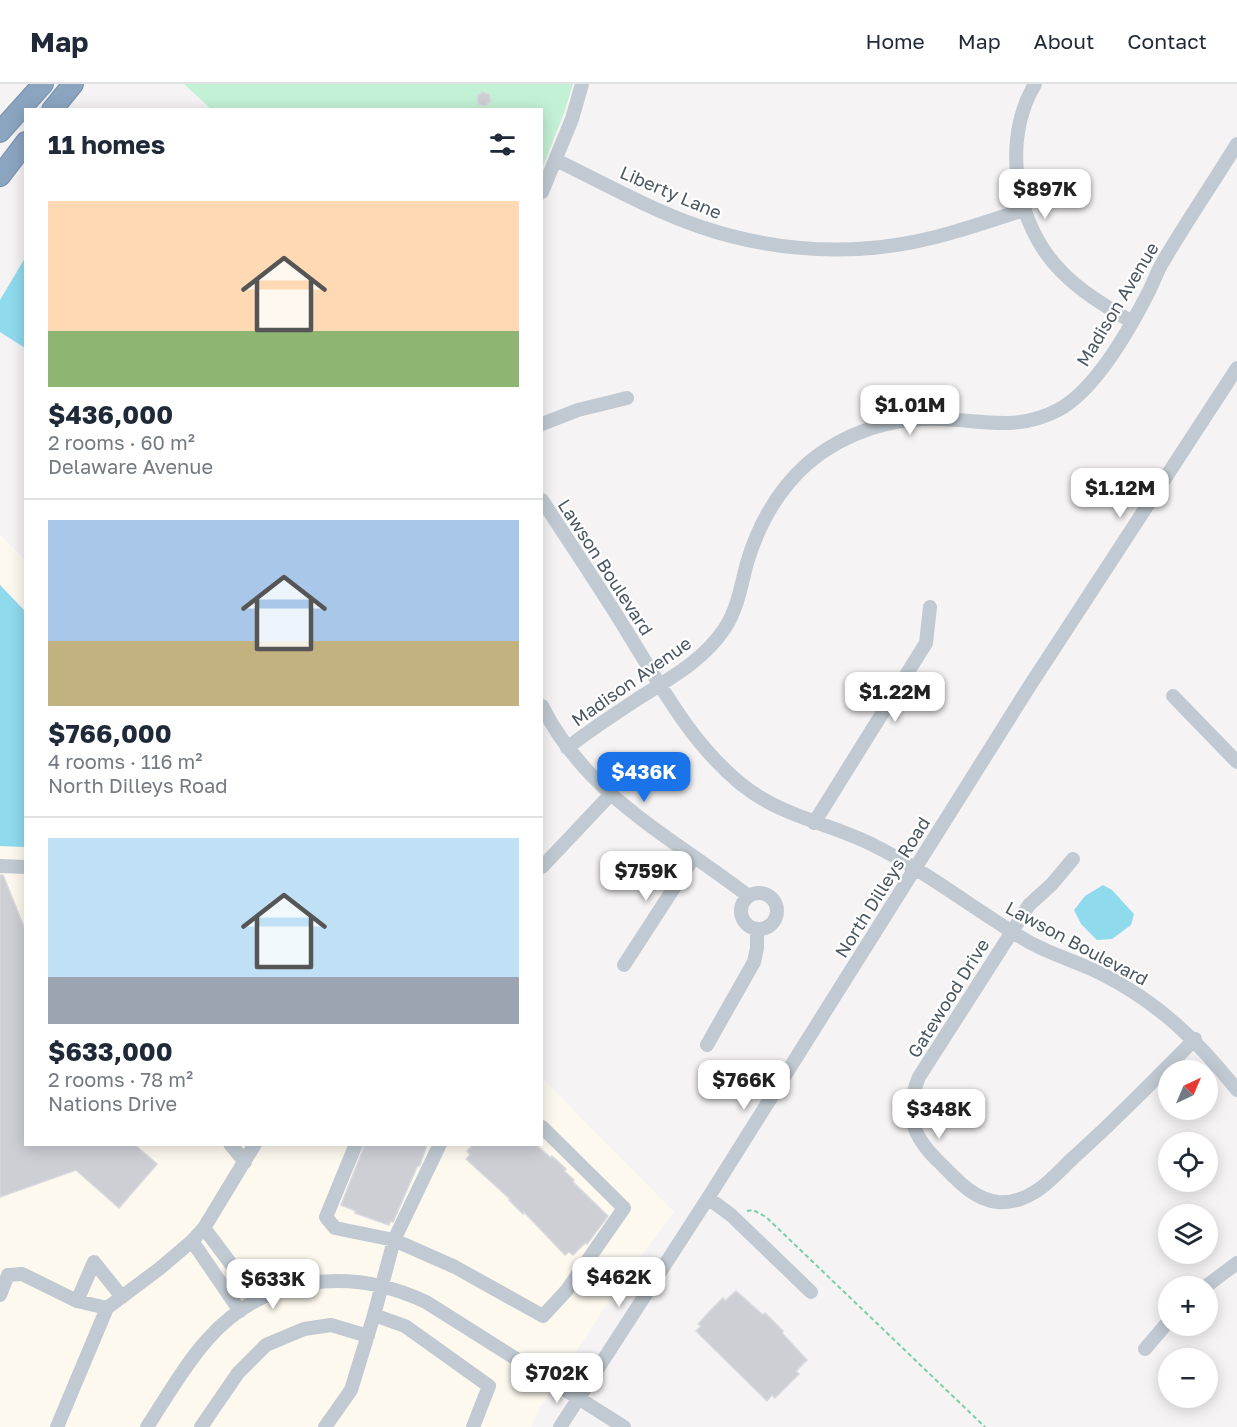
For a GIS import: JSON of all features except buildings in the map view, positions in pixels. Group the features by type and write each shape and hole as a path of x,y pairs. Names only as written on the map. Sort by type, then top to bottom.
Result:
{"highway":[{"path":"0,132 43,84"},
{"path":"54,108 73,84"},
{"path":"0,176 24,145"}],"street":[{"path":"543,190 572,119 582,84"},
{"path":"1035,84 1020,123 1016,165 1024,210 1046,254 1059,270 1077,286 1131,322"},
{"name":"Madison Avenue","path":"567,748 596,726 694,663 715,643 735,610 747,563 759,529 774,502 808,463 833,445 870,428 900,421 943,419 1011,424 1039,418 1072,401 1095,378 1131,322 1162,262 1237,144"},
{"name":"Liberty Lane","path":"556,160 646,204 699,226 766,243 815,249 904,244 1024,210"},
{"name":"North Dilleys Road","path":"560,1427 708,1198 1029,687 1237,368"},
{"path":"543,424 578,410 627,398"},
{"name":"Lawson Boulevard","path":"543,502 660,686 699,743 741,784 779,809 872,844 1032,943 1105,976 1138,995 1167,1015 1195,1040 1237,1090"},
{"path":"814,823 926,643 930,607"},
{"path":"1173,696 1237,762"},
{"path":"543,708 554,730 567,748 590,776 610,795 634,816 747,895"},
{"path":"543,866 610,795"},
{"path":"624,965 694,857"},
{"name":"Gatewood Drive","path":"1072,859 1052,884 1029,905 919,1077 910,1104 912,1123 917,1136 929,1152 970,1191 982,1198 998,1202 1012,1201 1030,1195 1039,1190 1084,1148 1195,1040"},
{"path":"0,866 24,867"},
{"path":"758,892 766,894 776,905 776,919 770,926 757,930 744,923 740,913 741,904 747,895 758,892"},
{"path":"707,1045 754,962 757,930"},
{"path":"356,1146 326,1217 335,1228 394,1240 455,1267 543,1316 567,1290 624,1208 543,1128"},
{"path":"232,1146 245,1162"},
{"path":"57,1427 107,1308 192,1241 204,1228 254,1146"},
{"path":"325,1427 351,1390 394,1240 439,1146"},
{"path":"708,1198 731,1215 811,1292"},
{"path":"204,1228 258,1300"},
{"path":"192,1241 240,1311"},
{"path":"77,1301 94,1262 122,1297"},
{"path":"1218,1277 1237,1263"},
{"path":"0,1295 9,1275 22,1274 77,1301 107,1308"},
{"path":"147,1427 207,1340 240,1311 258,1300 292,1286 325,1280 358,1281 381,1285 426,1302 624,1427"},
{"path":"374,1315 405,1326 489,1386 472,1427"},
{"path":"201,1427 238,1373 266,1345 304,1329 331,1325 368,1336"},
{"path":"1144,1349 1158,1333"}],"path":[{"path":"731,1215 753,1210 766,1216 985,1427"}],"shaded area":[{"path":"0,535 24,559 24,1146 543,1146 543,1079 674,1212 614,1293 541,1406 531,1427 0,1427"}],"green space":[{"path":"184,84 573,84 543,166 543,108 210,108"}],"water":[{"path":"24,260 24,347 0,332 0,300"},
{"path":"0,585 24,610 24,847 0,846"},
{"path":"1103,885 1112,890 1134,914 1131,925 1112,939 1097,940 1081,924 1074,910 1085,896"}]}
